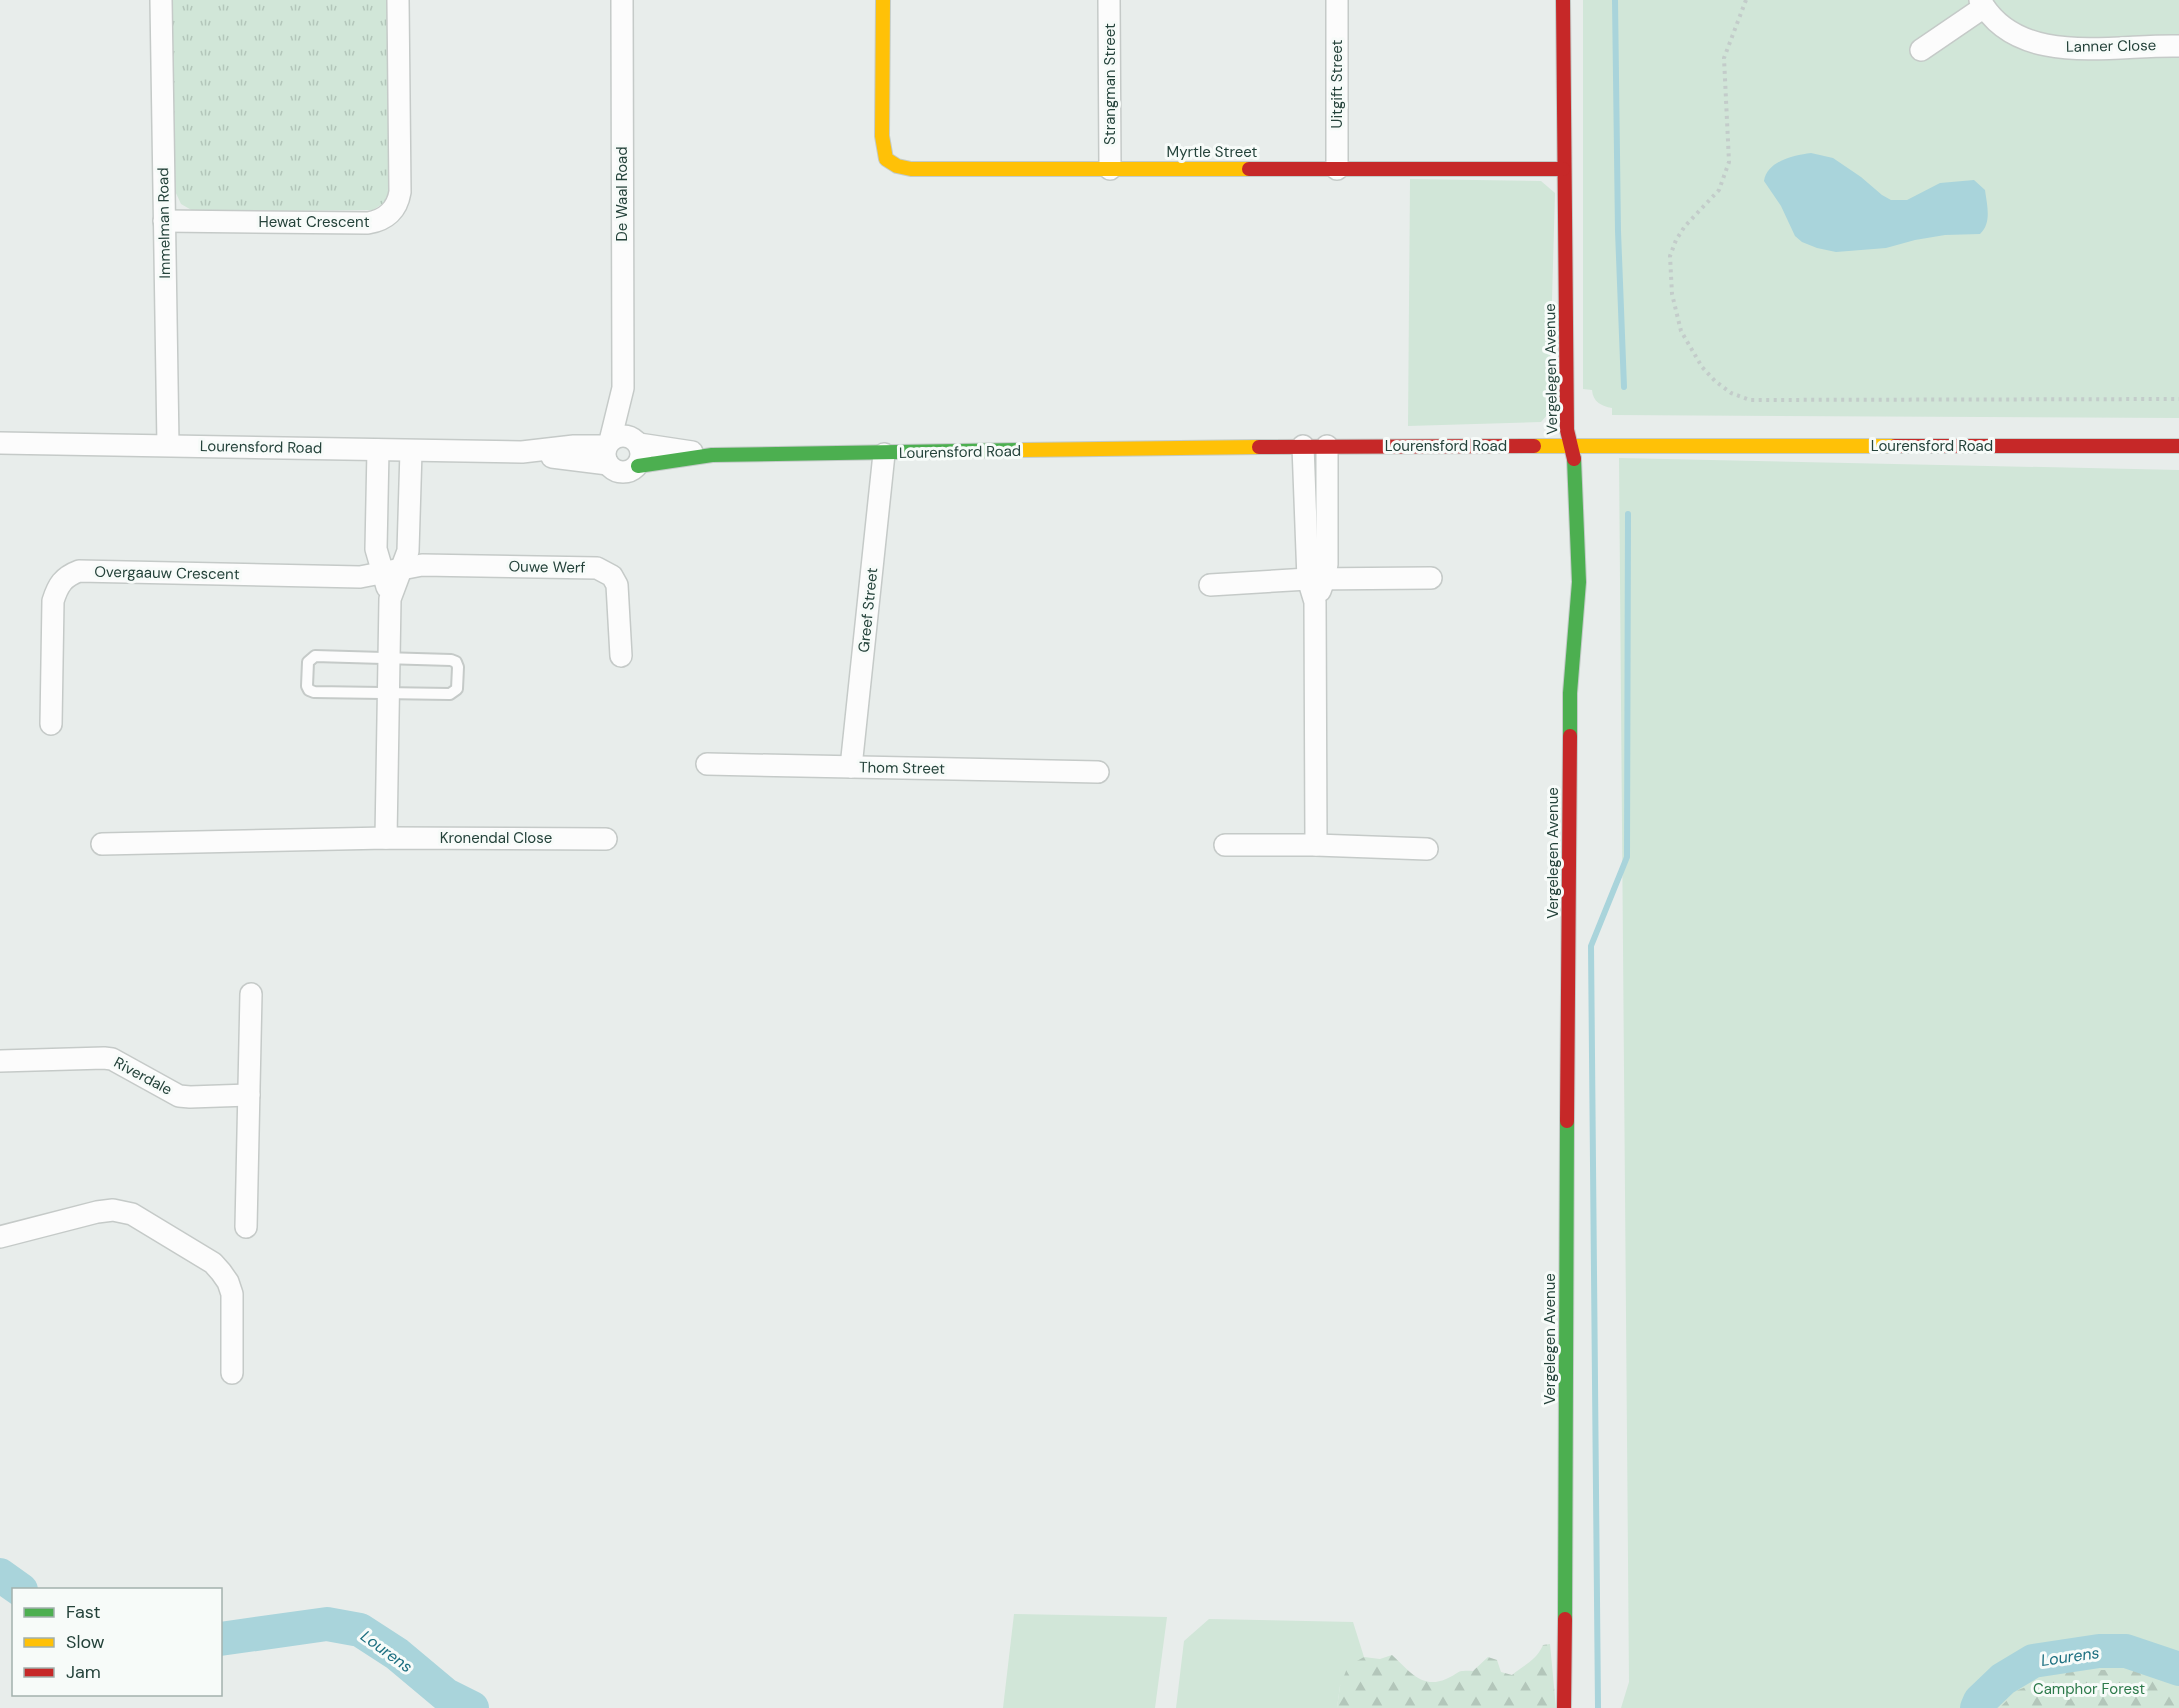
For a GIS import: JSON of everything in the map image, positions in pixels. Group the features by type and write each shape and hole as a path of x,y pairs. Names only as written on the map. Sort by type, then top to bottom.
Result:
{"street":[{"name":"Immelman Road","path":"161,0 168,445"},
{"name":"Hewat Crescent","path":"164,221 368,223 385,218 391,213 399,199 400,192 398,0"},
{"name":"De Waal Road","path":"608,450 623,388 622,0"},
{"name":"Myrtle Street","path":"883,0 882,136 886,159 897,166 911,169 1563,168"},
{"name":"Strangman Street","path":"1109,0 1110,169"},
{"name":"Uitgift Street","path":"1337,0 1337,169"},
{"name":"Vergelegen Avenue","path":"1563,0 1567,430 1575,466 1579,582 1570,693 1564,1708"},
{"name":"Lanner Close","path":"1921,50 1982,3 2000,25 2016,35 2069,49 2179,46"},
{"name":"De Waal Road","path":"623,388 637,441"},
{"path":"622,435 637,441 642,455 638,466 628,472 617,471 608,450 622,435"},
{"name":"Lourensford Road","path":"637,441 712,455"},
{"name":"Lourensford Road","path":"0,443 522,452 608,450"},
{"name":"Lourensford Road","path":"638,466 712,455 1303,446 2179,446"},
{"path":"1303,446 1316,580 1316,845"},
{"path":"1316,580 1328,531 1327,446"},
{"path":"378,450 376,549 392,572"},
{"path":"102,844 386,838 390,599 392,572 408,551 411,450"},
{"name":"Greef Street","path":"851,767 884,454"},
{"name":"Ouwe Werf","path":"392,572 422,565 597,568 612,576 617,585 621,656"},
{"name":"Overgaauw Crescent","path":"51,724 53,601 58,585 67,576 79,571 360,577 392,572"},
{"path":"1210,585 1431,578"},
{"name":"Thom Street","path":"707,764 1098,772"},
{"name":"Kronendal Close","path":"386,838 606,839"},
{"path":"1225,845 1316,845 1427,849"},
{"path":"246,1227 251,994"},
{"name":"Riverdale","path":"0,1061 112,1059 179,1095 190,1097 249,1095"},
{"path":"0,1237 97,1212 123,1211 141,1220 213,1263 228,1282 232,1294 234,1325 232,1373"}],"lane":[{"path":"315,656 388,657 452,660 458,667 458,689 455,693 387,694 314,692 307,686 308,662 315,656"}],"path":[{"path":"1746,0 1724,58 1730,162 1719,190 1685,226 1670,256 1672,294 1681,331 1702,367 1715,381 1731,393 1750,400 2179,399"}],"green space":[{"path":"172,0 389,0 391,185 385,202 373,210 195,212 181,204 175,191"},
{"path":"1583,0 2179,0 2179,418 1612,415 1612,408 1598,403 1592,390 1583,389"},
{"path":"1410,179 1541,181 1555,193 1549,407 1548,414 1541,422 1408,426"},
{"path":"1619,458 2179,470 2179,1680 2140,1670 2019,1690 1999,1708 1621,1708 1629,1682"},
{"path":"1014,1614 1167,1617 1155,1708 1003,1708"},
{"path":"1209,1619 1353,1622 1364,1657 1340,1686 1337,1708 1176,1708 1184,1641"},
{"path":"1550,1644 1556,1708 1337,1708 1340,1686 1348,1666 1364,1657 1380,1659 1392,1655 1422,1680 1437,1682 1460,1672 1473,1671 1488,1657 1497,1660 1501,1672 1512,1675 1534,1659 1543,1645"},
{"name":"Camphor Forest","path":"2071,1670 2140,1670 2177,1679 2179,1680 2179,1708 1999,1708 2018,1690"}],"water":[{"path":"1811,153 1833,158 1891,200 1907,200 1940,183 1974,180 1985,190 1988,213 1984,230 1980,234 1945,235 1886,248 1836,252 1802,242 1795,236 1781,206 1764,181 1770,168 1782,160"}],"waterway":[{"path":"1615,0 1618,231 1624,387"},
{"path":"1598,1708 1591,946 1627,857 1628,514"},
{"name":"Lourens","path":"0,1575 18,1588"},
{"name":"Lourens","path":"222,1639 327,1624 360,1630 397,1654 446,1695 472,1708"},
{"name":"Lourens","path":"1977,1708 1980,1701 2003,1679 2033,1661 2099,1651 2126,1651 2179,1669"}],"traffic: fast":[{"path":"638,466 712,455 1021,450"},
{"path":"1570,736 1570,693 1579,582 1574,459"},
{"path":"1565,1619 1567,1121"}],"traffic: slow":[{"path":"883,0 882,136 886,159 897,166 911,169 1249,169"},
{"path":"1534,446 1895,446"},
{"path":"1021,450 1259,447"}],"traffic: jam":[{"path":"1563,0 1567,430 1574,459"},
{"path":"1249,169 1563,169"},
{"path":"1259,447 1534,446"},
{"path":"1895,446 2179,446"},
{"path":"1567,1121 1570,736"},
{"path":"1564,1708 1565,1619"}]}
